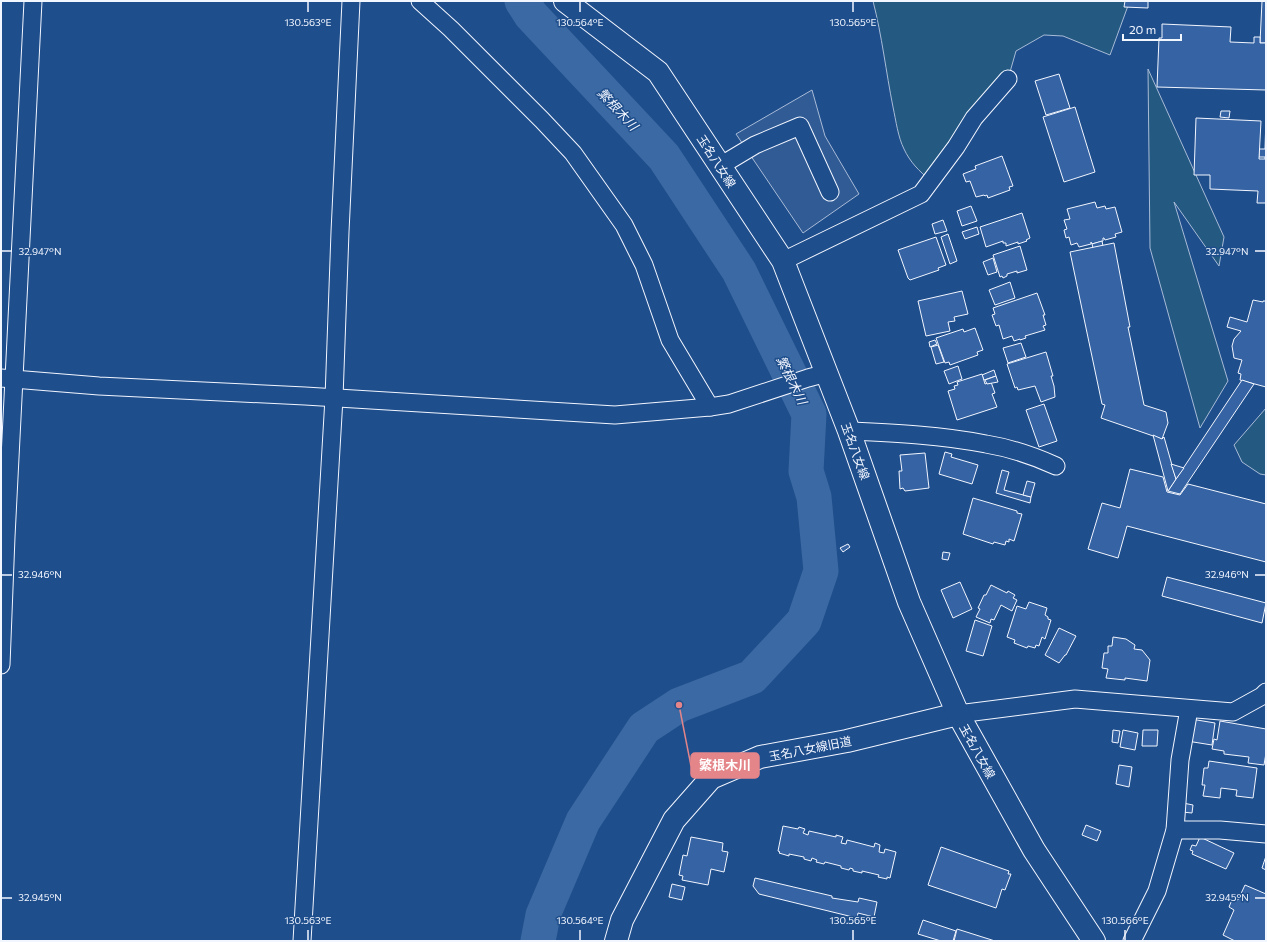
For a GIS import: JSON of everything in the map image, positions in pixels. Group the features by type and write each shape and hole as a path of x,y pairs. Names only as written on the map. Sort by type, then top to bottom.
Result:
{"main road":[{"name":"玉名八女線","path":"565,1 658,72 783,261 817,375 849,431 909,602 958,714 1034,850 1094,941"},
{"name":"玉名八女線旧道","path":"616,941 622,920 674,820 711,778 760,757 846,741 958,714"}],"street":[{"path":"1,664 6,537 7,379 33,1"},
{"path":"302,941 334,398 351,1"},
{"path":"420,1 451,29 573,152 624,225 644,265 670,340 710,407"},
{"path":"783,261 921,194 956,147 974,118 1008,79"},
{"path":"720,166 755,145 800,126 830,192"},
{"path":"7,379 99,386 334,398 615,415 710,407 728,404 817,375"},
{"path":"849,431 914,435 987,444 1034,457 1056,466"},
{"path":"958,714 1075,699 1234,712 1262,696 1266,692"},
{"path":"1132,941 1157,891 1175,830 1180,760 1189,709"},
{"path":"1175,830 1220,830 1266,834"}],"shaded area":[{"path":"873,1 1127,1 1129,3 1110,55 1063,36 1044,35 1016,51 1008,79 930,180 919,170 906,154 900,139"},
{"path":"1148,69 1224,237 1219,266 1174,202 1228,381 1200,428 1150,248"},
{"path":"812,90 825,136 859,194 803,233 736,134"},
{"path":"1266,408 1266,475 1260,474 1242,462 1234,445"}],"building":[{"path":"1125,1 1148,1 1148,8 1124,7"},
{"path":"1262,1 1266,1 1266,43 1260,43"},
{"path":"1162,24 1231,27 1230,42 1254,43 1254,37 1260,37 1260,43 1266,43 1266,90 1157,87 1159,38 1162,38"},
{"path":"1059,74 1070,108 1046,115 1035,81"},
{"path":"1075,107 1095,172 1064,182 1043,117"},
{"path":"1221,111 1230,111 1229,118 1220,117"},
{"path":"1266,117 1265,159 1265,157 1259,157 1259,149 1265,149"},
{"path":"1196,118 1261,121 1259,159 1266,159 1266,203 1257,203 1258,191 1210,189 1210,175 1194,175"},
{"path":"1002,156 1013,186 1009,187 1010,190 988,198 987,195 976,197 970,181 966,182 963,174 976,169 975,166"},
{"path":"1095,202 1097,208 1105,206 1106,209 1115,207 1122,232 1115,234 1116,237 1105,240 1103,238 1103,241 1092,244 1091,242 1091,244 1079,247 1077,243 1071,245 1069,237 1066,238 1064,230 1067,229 1064,220 1070,219 1067,209"},
{"path":"971,206 977,221 962,226 957,211"},
{"path":"1022,213 1030,238 1026,240 1027,241 1006,246 1006,243 1003,243 1003,241 986,247 980,227"},
{"path":"943,220 947,231 935,234 932,224"},
{"path":"977,227 979,234 965,239 962,232"},
{"path":"948,234 957,261 950,264 941,237"},
{"path":"936,237 946,265 938,268 939,270 910,280 898,250"},
{"path":"1102,241 1103,246 1093,248 1092,244"},
{"path":"1114,243 1130,327 1128,327 1144,405 1166,412 1168,423 1162,439 1101,418 1105,405 1102,404 1070,252"},
{"path":"1020,246 1027,270 1007,274 1007,276 1003,278 1002,276 1000,277 993,255"},
{"path":"993,258 997,272 988,275 983,262"},
{"path":"1010,282 1015,298 995,305 989,290"},
{"path":"962,291 968,314 954,317 955,321 948,322 950,331 926,336 918,301"},
{"path":"1037,293 1045,315 1043,315 1046,325 1043,326 1045,330 1025,336 1026,338 1020,340 1014,341 1012,336 1003,339 999,325 996,326 992,315 995,314 993,308"},
{"path":"1253,300 1263,302 1266,301 1266,387 1240,380 1241,374 1238,373 1242,360 1234,358 1232,346 1234,339 1241,331 1227,327 1230,317 1247,322"},
{"path":"975,328 983,350 977,352 978,355 950,365 949,362 945,363 936,338 963,329 964,332"},
{"path":"935,340 937,344 930,347 929,342"},
{"path":"1021,343 1026,357 1008,363 1003,348"},
{"path":"938,345 944,362 936,364 931,347"},
{"path":"1046,352 1053,376 1051,376 1055,397 1041,402 1035,386 1018,390 1017,387 1015,388 1007,364"},
{"path":"958,366 962,379 949,384 944,371"},
{"path":"994,370 996,376 984,380 982,375"},
{"path":"982,374 985,384 991,382 995,393 992,394 997,407 957,420 948,391 955,389 954,386 958,385 957,382"},
{"path":"996,376 998,382 987,384 985,380"},
{"path":"1242,380 1254,384 1180,494 1168,491"},
{"path":"1044,404 1057,441 1039,447 1026,410"},
{"path":"1153,435 1162,439 1164,437 1176,479 1168,491"},
{"path":"945,452 952,454 951,457 978,465 972,484 939,474"},
{"path":"925,453 929,488 905,491 903,488 900,489 899,471 902,471 900,455"},
{"path":"1171,464 1184,468 1176,479"},
{"path":"1130,469 1163,477 1167,492 1180,495 1188,484 1266,504 1266,562 1127,526 1118,558 1088,549 1102,503 1120,508"},
{"path":"1002,470 1009,472 1004,490 1031,497 1030,503 996,493"},
{"path":"1027,481 1035,483 1031,497 1023,495"},
{"path":"973,498 1017,511 1017,513 1022,514 1014,541 1009,539 1009,542 1006,541 1005,545 994,542 993,544 963,534"},
{"path":"848,544 850,547 843,552 840,548"},
{"path":"943,552 950,553 948,560 942,559"},
{"path":"1167,577 1266,603 1262,623 1162,596"},
{"path":"960,582 972,609 953,618 941,590"},
{"path":"991,585 1007,593 1008,591 1015,595 1013,598 1017,600 1012,611 1001,605 994,620 991,619 990,623 976,617 984,595 986,595"},
{"path":"1029,602 1047,608 1045,615 1051,620 1045,639 1042,637 1039,646 1036,645 1035,648 1028,646 1027,648 1014,643 1015,640 1007,637 1017,606 1026,609"},
{"path":"975,620 992,626 983,656 966,651"},
{"path":"1059,628 1076,636 1066,655 1059,663 1045,655"},
{"path":"1113,637 1126,639 1135,645 1134,649 1142,650 1150,660 1147,681 1125,678 1125,680 1106,678 1108,669 1102,668 1104,653 1108,653 1108,646 1112,646"},
{"path":"1191,719 1215,723 1212,745 1187,741"},
{"path":"1220,721 1266,729 1266,753 1264,765 1248,763 1249,757 1224,754 1224,751 1212,749 1214,739 1217,740"},
{"path":"1113,730 1120,731 1118,743 1112,742"},
{"path":"1123,730 1138,733 1135,750 1120,747"},
{"path":"1143,730 1158,730 1157,746 1142,746"},
{"path":"1209,761 1257,768 1253,798 1236,796 1237,790 1221,788 1220,798 1203,796 1205,785 1202,785 1204,768 1208,768"},
{"path":"1119,765 1132,767 1129,787 1116,784"},
{"path":"1183,803 1193,805 1192,813 1182,812"},
{"path":"1086,825 1101,831 1097,841 1082,835"},
{"path":"783,826 805,829 803,833 808,835 809,831 836,837 836,835 843,837 841,843 846,844 847,840 874,847 875,843 880,845 879,852 884,853 885,849 896,852 890,878 887,877 887,879 878,877 879,875 862,871 862,873 853,871 853,869 850,868 849,870 841,868 841,866 825,862 824,864 816,862 817,860 812,858 811,861 804,859 804,857 789,854 789,856 779,853 780,852 778,851"},
{"path":"691,837 723,843 722,851 728,852 724,872 711,869 708,885 682,880 683,876 679,875 683,855 687,856"},
{"path":"1200,837 1234,853 1226,869 1192,854 1193,851 1190,850 1192,845 1196,846"},
{"path":"941,847 1009,871 1008,874 1011,874 1005,890 1002,889 996,908 928,885"},
{"path":"1266,856 1266,870 1262,868"},
{"path":"755,878 832,896 832,898 858,902 859,898 877,902 874,917 858,913 857,918 759,894 753,886"},
{"path":"672,884 685,887 682,900 669,897"},
{"path":"1245,885 1266,894 1266,941 1235,941 1223,935 1234,910 1229,907 1233,897 1238,900"},
{"path":"923,920 956,931 953,941 941,941 918,934"},
{"path":"957,929 995,941 954,941"}],"waterway":[{"name":"繁根木川","path":"522,1 531,15 664,157 739,271 809,414 806,471 814,497 821,571 804,621 752,677 679,705 644,728 583,821 543,915 538,941"}],"place":[{"name":"繁根木川","path":"679,705"}]}
